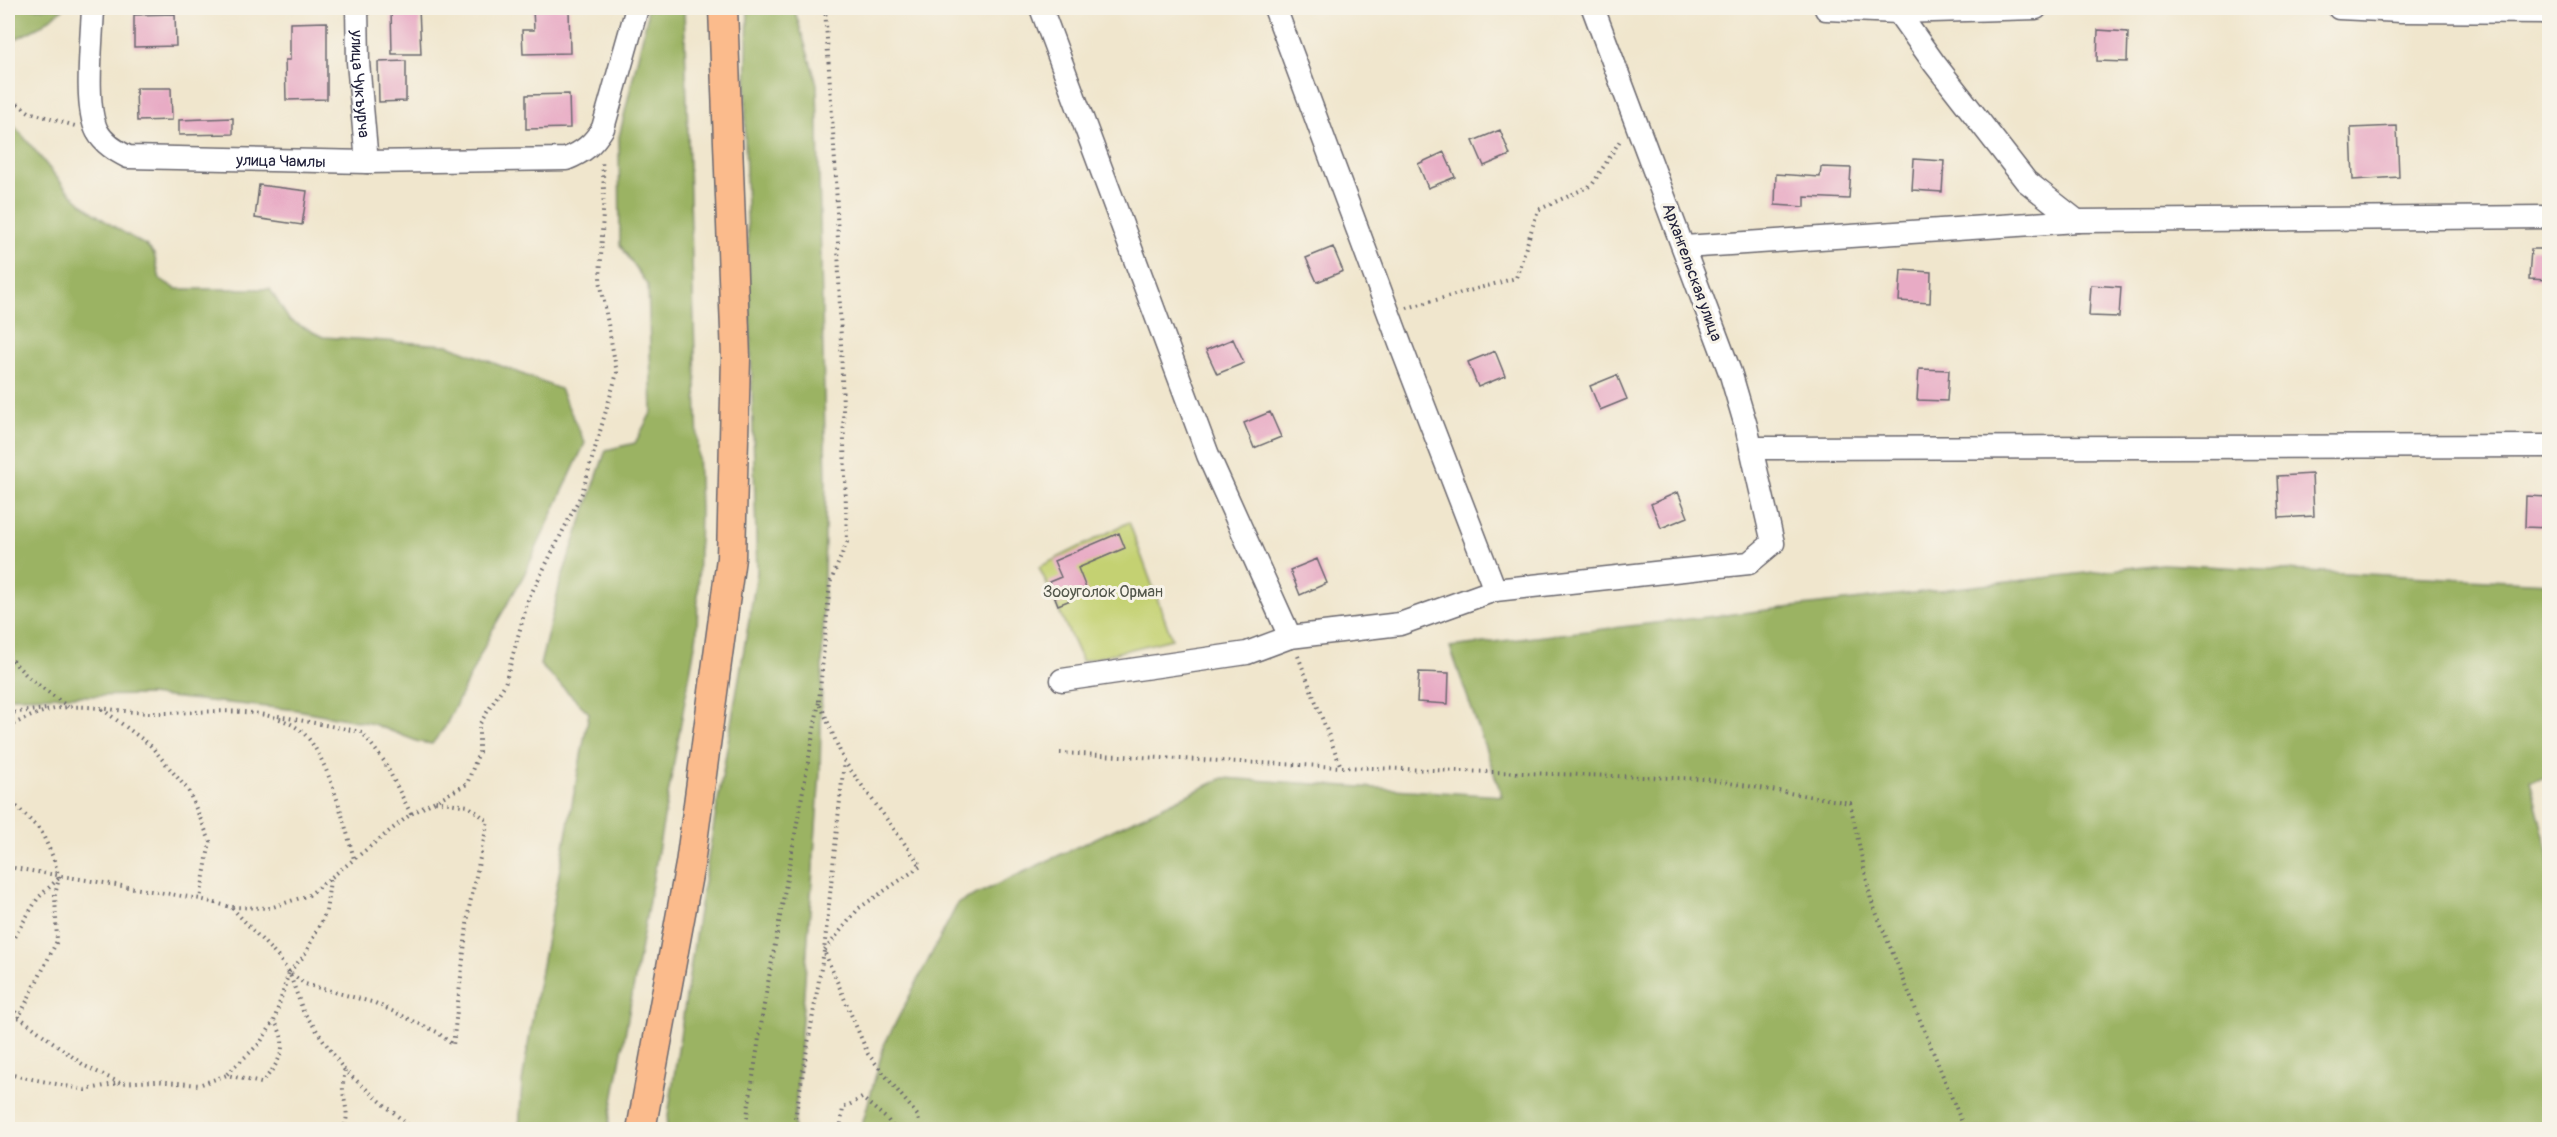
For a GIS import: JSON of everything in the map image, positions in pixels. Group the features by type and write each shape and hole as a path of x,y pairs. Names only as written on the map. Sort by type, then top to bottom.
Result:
{"main road":[{"path":"641,1130 690,864 731,558 736,358 723,8"}],"street":[{"path":"93,8 90,116 98,134"},
{"name":"улица Чукъурча","path":"357,8 358,62 367,162"},
{"path":"595,142 603,128 638,8"},
{"path":"1041,8 1208,455 1290,637"},
{"path":"1062,680 1247,653 1290,637 1400,624 1495,590 1275,8"},
{"name":"Архангельская улица","path":"1495,590 1749,562 1773,543 1731,375 1593,8"},
{"path":"1826,9 2036,8"},
{"path":"2339,8 2401,11 2550,12"},
{"path":"1897,10 1934,63 2026,181 2077,222"},
{"name":"улица Чамлы","path":"98,134 111,148 128,157 367,162 566,159 582,153 595,142"},
{"path":"1684,247 2077,222 2550,217"},
{"path":"1751,448 2550,446"}],"path":[{"path":"744,1130 764,1005 819,701 830,583 847,542 836,178 825,8"},
{"path":"8,97 29,112 98,134"},
{"path":"1389,313 1516,278 1538,210 1592,185 1635,118"},
{"path":"8,867 59,878 200,899 231,907 270,908 309,895 411,814 467,784 479,752 479,725 505,684 528,600 582,493 617,373 600,280 604,165 595,142"},
{"path":"1290,637 1341,767"},
{"path":"8,656 27,678 68,707"},
{"path":"819,701 844,761 921,866 859,908 825,951"},
{"path":"8,713 68,707 151,713 216,712 274,716 362,732 384,761 411,814"},
{"path":"8,727 34,714 68,707"},
{"path":"102,709 150,745 188,790 210,841 200,899"},
{"path":"274,716 301,730 322,759 354,859"},
{"path":"1060,753 1341,767 1705,779 1850,803 1871,900 1965,1130"},
{"path":"793,1130 825,951 844,761"},
{"path":"8,798 41,831 53,857 59,878 55,895 57,941 19,1017 8,1022"},
{"path":"289,972 305,984 375,1003 437,1032 453,1045 469,908 488,821 468,806 435,801"},
{"path":"8,946 38,898 59,878"},
{"path":"8,1074 85,1090 120,1083 156,1081 199,1085 226,1075 260,1043 274,1021 289,972 304,956 326,912 330,880"},
{"path":"231,907 279,957 289,972 303,1011 345,1071 414,1130"},
{"path":"825,951 868,1054 918,1116 920,1130"},
{"path":"8,1002 19,1017 85,1066 120,1083"},
{"path":"226,1075 261,1083 274,1069 282,1056 278,1027 274,1021"},
{"path":"341,1130 345,1125 347,1109 342,1088 345,1071"},
{"path":"840,1130 843,1108 862,1098 888,1119 895,1130"},
{"path":"345,1125 351,1130"}],"green space":[{"path":"8,8 64,8 39,27 8,43"},
{"path":"646,8 684,8 700,510 697,634 608,1129 519,1130 522,1083 534,1008 589,713 540,665 560,583 606,450 635,443 652,411 648,286 620,245 619,137 647,18"},
{"path":"748,8 794,8 817,84 826,482 820,773 794,1129 666,1129 698,917 757,573 745,139"},
{"path":"8,120 74,196 103,219 147,246 154,254 160,279 176,289 270,289 289,320 323,337 448,345 560,389 585,443 524,575 493,629 445,727 432,744 419,742 373,724 297,710 148,695 8,697"},
{"name":"Зооуголок Орман","path":"1129,522 1172,639 1082,661 1039,567"},
{"path":"2162,564 2549,583 2549,777 2530,780 2549,856 2549,1129 861,1129 884,1045 958,903 1223,778 1502,796 1450,647"}],"building":[{"path":"391,8 419,8 421,54 392,54"},
{"path":"533,8 569,8 570,53 523,54 522,30 534,30"},
{"path":"175,14 176,46 134,47 134,15"},
{"path":"327,22 327,99 286,100 285,60 290,60 290,23"},
{"path":"2098,30 2128,32 2127,62 2097,61"},
{"path":"406,61 406,101 379,102 378,62"},
{"path":"136,88 171,88 172,120 137,121"},
{"path":"569,94 570,128 526,129 526,95"},
{"path":"233,118 233,134 179,135 179,120"},
{"path":"2397,126 2399,177 2353,180 2351,128"},
{"path":"1500,130 1510,155 1484,166 1473,141"},
{"path":"1444,152 1455,177 1428,188 1418,164"},
{"path":"1914,159 1944,161 1942,192 1912,190"},
{"path":"1821,167 1851,168 1849,199 1805,197 1805,207 1775,205 1776,174 1820,177"},
{"path":"259,185 307,191 302,225 255,218"},
{"path":"1333,247 1343,271 1317,282 1306,258"},
{"path":"2531,249 2550,249 2550,280 2529,279"},
{"path":"1901,270 1931,272 1930,303 1899,301"},
{"path":"2091,285 2121,287 2119,317 2089,316"},
{"path":"1233,339 1244,363 1217,374 1206,350"},
{"path":"1495,351 1505,376 1478,387 1468,362"},
{"path":"1919,369 1949,370 1947,401 1917,400"},
{"path":"1617,375 1627,399 1600,410 1590,386"},
{"path":"1270,412 1281,437 1254,448 1244,423"},
{"path":"2312,474 2314,516 2279,518 2277,476"},
{"path":"1678,492 1688,517 1661,528 1651,504"},
{"path":"2526,496 2550,497 2550,528 2525,527"},
{"path":"1119,533 1125,548 1078,568 1088,593 1058,605 1049,582 1061,577 1054,561"},
{"path":"1317,559 1327,583 1300,595 1290,570"},
{"path":"1419,672 1449,673 1448,704 1417,702"}]}
